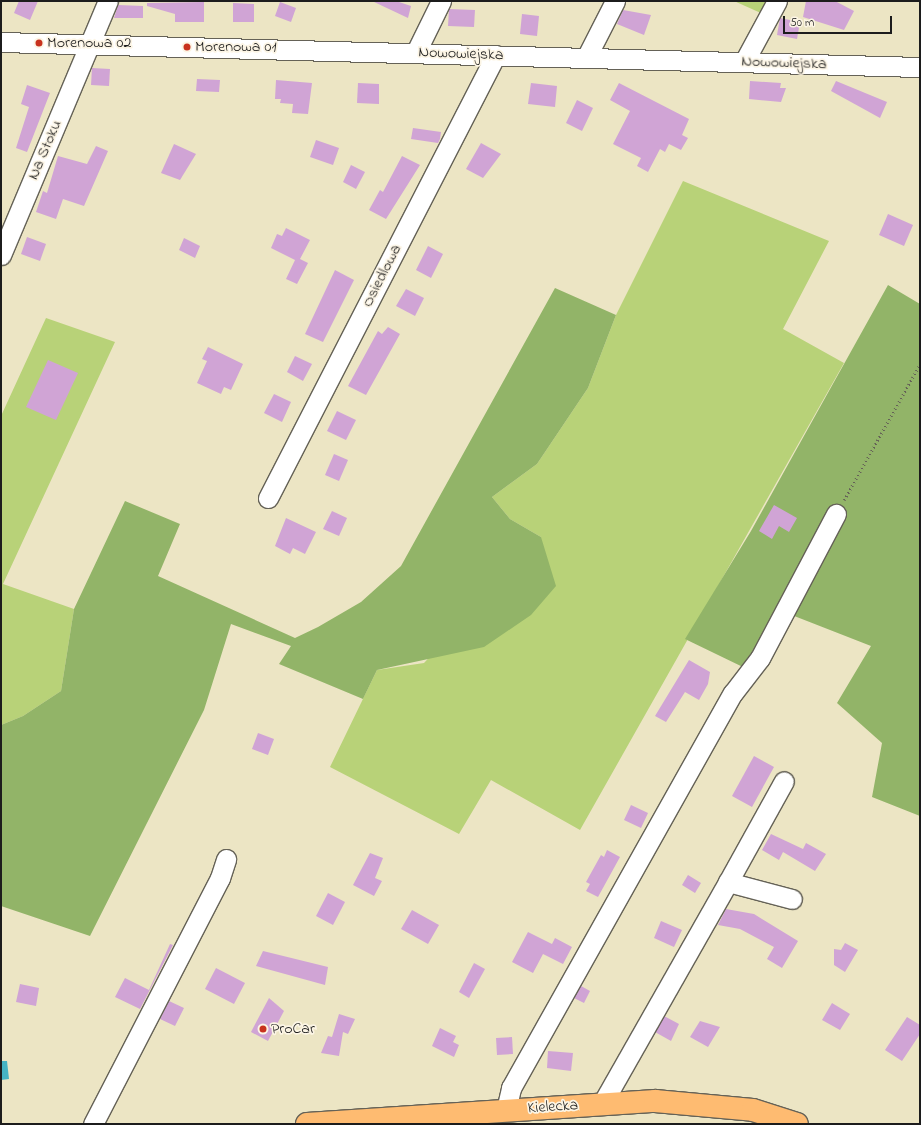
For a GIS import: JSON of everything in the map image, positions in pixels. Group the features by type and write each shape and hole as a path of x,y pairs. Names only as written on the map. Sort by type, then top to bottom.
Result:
{"main road":[{"name":"Kielecka","path":"307,1124 602,1104 709,1103 753,1110 797,1124"}],"street":[{"name":"Na Stoku","path":"1,255 108,1"},
{"path":"416,52 441,1"},
{"path":"586,58 615,1"},
{"path":"744,62 777,1"},
{"name":"Nowowiejska","path":"1,42 416,52 920,67"},
{"name":"Osiedlowa","path":"268,498 496,55"},
{"path":"506,1110 515,1082 733,693 760,658 836,514"},
{"path":"602,1104 784,781"},
{"path":"93,1124 220,878 226,859"},
{"path":"728,882 792,899"}],"path":[{"path":"836,514 920,364"}],"green space":[{"path":"734,1 770,1 763,14"},
{"path":"683,181 829,241 783,329 844,363 580,830 491,780 459,834 330,767 377,670 424,663 541,537 510,519 492,497 537,464 588,388 616,315"},
{"path":"888,285 920,304 920,816 872,797 882,743 837,703 871,646 784,612 747,669 685,639 751,531"},
{"path":"555,288 616,315 588,388 537,464 492,497 510,519 541,537 556,586 531,615 484,647 377,670 363,699 279,664 291,646 231,624 204,710 90,936 1,906 1,725 23,716 61,691 74,609 125,501 180,524 158,576 295,638 318,627 361,602 401,566"},
{"path":"46,318 115,342 3,584 74,609 61,691 23,716 1,725 1,416"}],"water":[{"path":"1,1061 7,1061 9,1079 1,1080"}],"building":[{"path":"19,1 38,1 30,20 14,13"},
{"path":"372,1 396,1 411,6 408,18"},
{"path":"806,1 835,1 854,11 844,30 803,17"},
{"path":"204,2 204,22 175,22 175,14 147,6 147,3"},
{"path":"280,2 296,8 291,22 275,16"},
{"path":"233,3 254,4 254,22 233,22"},
{"path":"118,5 143,6 143,18 114,18"},
{"path":"449,9 475,10 474,27 448,26"},
{"path":"623,10 651,15 644,35 617,24"},
{"path":"522,14 539,16 537,36 520,34"},
{"path":"780,18 800,22 797,39 777,35"},
{"path":"92,68 110,69 109,86 91,85"},
{"path":"197,79 220,80 219,92 196,91"},
{"path":"276,80 312,83 308,114 292,113 293,104 280,103 281,99 275,99"},
{"path":"750,81 781,83 780,88 786,88 781,102 749,99"},
{"path":"836,81 887,102 880,118 831,91"},
{"path":"358,83 379,84 379,104 357,103"},
{"path":"531,83 557,86 555,107 528,104"},
{"path":"619,83 689,119 682,135 688,138 681,150 669,144 665,152 660,149 648,172 637,166 641,158 613,144 630,111 610,100"},
{"path":"27,85 50,93 27,152 16,148 29,107 21,104"},
{"path":"577,100 593,108 582,131 566,123"},
{"path":"413,128 441,132 438,143 411,139"},
{"path":"316,140 339,148 333,165 310,157"},
{"path":"481,143 501,154 483,178 466,169"},
{"path":"174,144 196,154 180,180 161,173"},
{"path":"96,146 108,151 84,206 63,199 56,219 36,212 43,191 47,193 58,156 87,164"},
{"path":"402,156 420,165 386,219 369,210 380,190 383,192"},
{"path":"351,165 365,172 356,189 343,182"},
{"path":"888,214 913,225 904,246 879,235"},
{"path":"286,228 310,240 300,259 308,263 297,284 286,279 295,260 271,248 277,234 282,236"},
{"path":"27,237 46,244 40,261 21,254"},
{"path":"184,238 200,246 195,258 179,250"},
{"path":"428,246 443,254 431,278 416,270"},
{"path":"335,270 354,280 323,342 305,334"},
{"path":"406,289 424,298 415,316 396,306"},
{"path":"388,327 400,334 366,395 348,386 378,331 382,334"},
{"path":"208,347 243,364 231,390 224,387 221,394 197,383 207,361 202,359"},
{"path":"295,356 312,364 303,381 287,372"},
{"path":"48,360 78,373 56,420 26,407"},
{"path":"274,394 291,402 282,422 264,413"},
{"path":"337,411 356,420 346,440 327,431"},
{"path":"334,454 348,460 339,481 325,475"},
{"path":"774,505 797,518 789,532 779,526 772,539 759,531"},
{"path":"332,511 347,518 339,536 323,529"},
{"path":"286,518 316,532 305,554 293,548 290,554 275,546"},
{"path":"689,660 710,672 708,684 699,700 685,692 666,722 655,716"},
{"path":"258,733 274,739 268,755 252,749"},
{"path":"754,756 774,767 752,807 732,796"},
{"path":"631,805 648,813 641,828 624,820"},
{"path":"771,834 803,849 806,843 826,854 815,871 783,852 779,860 762,850"},
{"path":"607,850 620,857 598,897 586,891 590,884 586,882 601,855 604,857"},
{"path":"370,853 383,858 375,878 382,881 374,896 353,885"},
{"path":"688,875 701,883 695,893 682,885"},
{"path":"328,893 345,902 333,925 316,916"},
{"path":"726,909 754,914 798,941 782,968 767,959 774,947 740,929 718,925"},
{"path":"412,910 439,925 428,944 401,929"},
{"path":"661,921 682,930 674,947 654,938"},
{"path":"528,932 552,944 555,938 572,947 563,964 543,954 533,973 512,962"},
{"path":"845,943 858,950 845,972 834,965 834,949 841,950"},
{"path":"170,944 173,945 140,1009 115,997 125,978 149,990"},
{"path":"263,951 328,967 325,985 256,966"},
{"path":"474,963 485,969 469,998 459,992"},
{"path":"216,968 245,983 234,1004 205,989"},
{"path":"20,984 39,988 36,1006 16,1002"},
{"path":"581,986 590,991 584,1003 574,998"},
{"path":"269,998 284,1011 268,1041 251,1032"},
{"path":"169,1001 184,1008 175,1026 160,1019"},
{"path":"832,1003 850,1014 840,1030 822,1020"},
{"path":"339,1014 355,1019 348,1034 343,1032 339,1056 321,1053 328,1036 332,1037"},
{"path":"664,1016 679,1024 671,1041 655,1032"},
{"path":"907,1017 920,1025 920,1034 902,1061 885,1050"},
{"path":"700,1021 720,1027 708,1047 690,1037"},
{"path":"440,1028 456,1036 453,1042 459,1045 454,1057 432,1046"},
{"path":"512,1037 513,1054 497,1055 496,1038"},
{"path":"548,1051 573,1053 571,1071 547,1068"}],"place":[{"name":"Morenowa 02","path":"39,43"},
{"name":"Morenowa 01","path":"187,47"},
{"name":"ProCar","path":"263,1029"}]}
